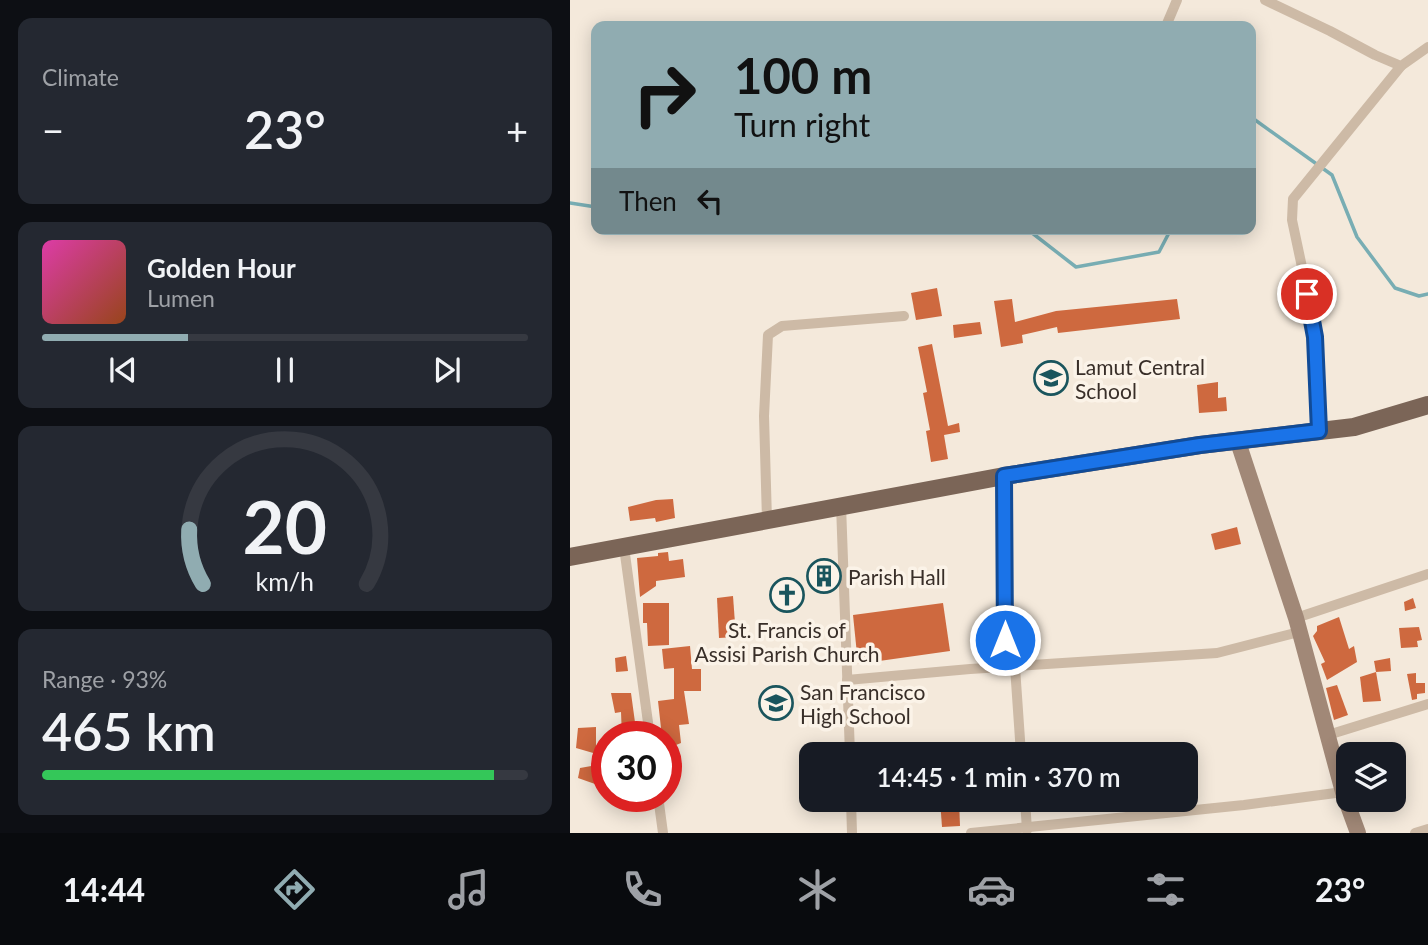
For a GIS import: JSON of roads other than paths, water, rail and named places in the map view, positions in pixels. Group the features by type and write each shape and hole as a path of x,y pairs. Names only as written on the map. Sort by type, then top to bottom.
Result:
{"main road":[{"path":"570,556 1004,476 1200,445 1354,427 1428,405"}],"street":[{"path":"1168,21 1177,0"},
{"path":"1265,0 1401,66"},
{"path":"1319,431 1313,319 1292,220 1293,198 1401,66 1428,47"},
{"path":"767,520 764,416 768,335 782,327 904,316"},
{"path":"1238,442 1298,625 1336,765"},
{"path":"1004,476 1010,667 1019,742"},
{"path":"841,505 849,742"},
{"path":"624,547 648,721"},
{"path":"847,680 1217,653 1298,625 1428,574"},
{"path":"1328,735 1428,704"},
{"path":"971,833 1027,830 1336,793"},
{"path":"660,812 663,833"},
{"path":"851,812 852,833"},
{"path":"1026,812 1027,830"},
{"path":"1350,812 1358,833"},
{"path":"1415,833 1428,829"}],"waterway":[{"path":"1256,121 1332,175 1357,237 1395,288 1419,296 1428,294"},
{"path":"570,203 591,206"},
{"path":"1035,235 1076,267 1159,252 1168,235"}],"place":[{"name":"Lamut Central School","path":"1051,378"},
{"name":"Parish Hall","path":"824,576"},
{"name":"St. Francis of Assisi Parish Church","path":"787,595"},
{"name":"San Francisco High School","path":"776,703"}]}
